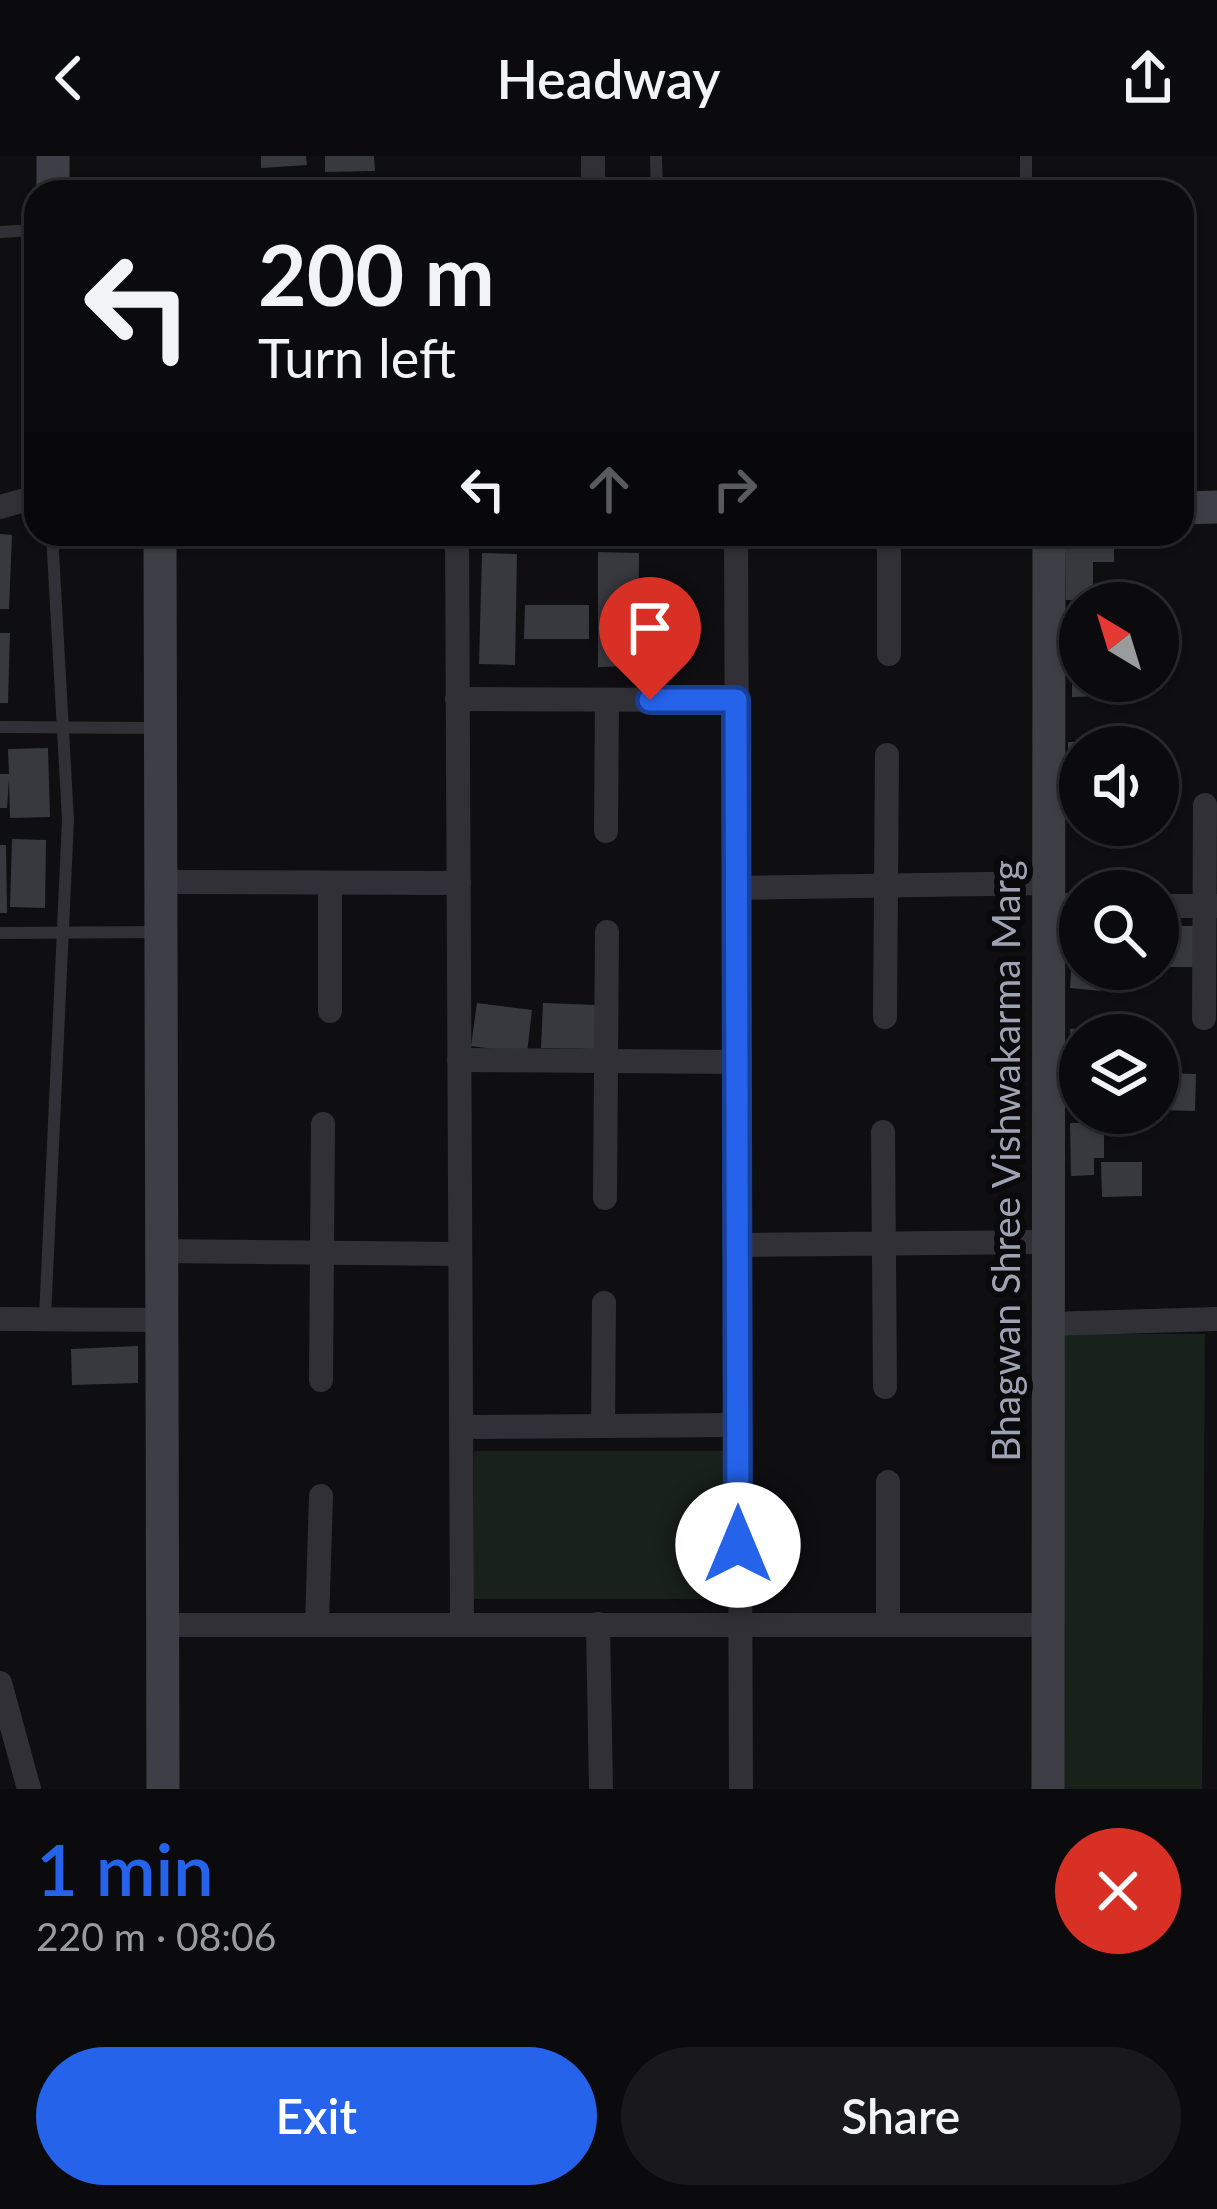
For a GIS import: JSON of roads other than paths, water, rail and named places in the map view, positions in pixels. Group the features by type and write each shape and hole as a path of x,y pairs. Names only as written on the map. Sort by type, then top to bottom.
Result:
{"street":[{"path":"160,546 163,1789"},
{"path":"457,546 462,1625"},
{"path":"736,546 741,1789"},
{"path":"889,546 889,655"},
{"name":"Bhagwan Shree Vishwakarma Marg","path":"1048,1789 1048,1242 1059,898 1049,546"},
{"path":"458,699 736,700"},
{"path":"606,831 607,700"},
{"path":"885,1017 886,755"},
{"path":"1204,1018 1211,906 1205,805"},
{"path":"160,882 458,883"},
{"path":"330,883 330,1011"},
{"path":"736,888 886,885 1059,898"},
{"path":"1179,906 1211,906"},
{"path":"605,1198 607,932"},
{"path":"460,1060 737,1062"},
{"path":"321,1381 323,1124"},
{"path":"883,1132 885,1388"},
{"path":"738,1245 1048,1242"},
{"path":"162,1251 460,1254"},
{"path":"603,1426 604,1303"},
{"path":"0,1319 161,1320"},
{"path":"1048,1324 1217,1319"},
{"path":"462,1427 738,1425"},
{"path":"888,1482 888,1624"},
{"path":"317,1625 321,1496"},
{"path":"598,1624 601,1789"},
{"path":"163,1625 1048,1625"},
{"path":"0,1683 29,1789"}],"lane":[{"path":"45,1319 68,820 53,546"},
{"path":"0,727 160,728"},
{"path":"0,933 160,932"}]}
